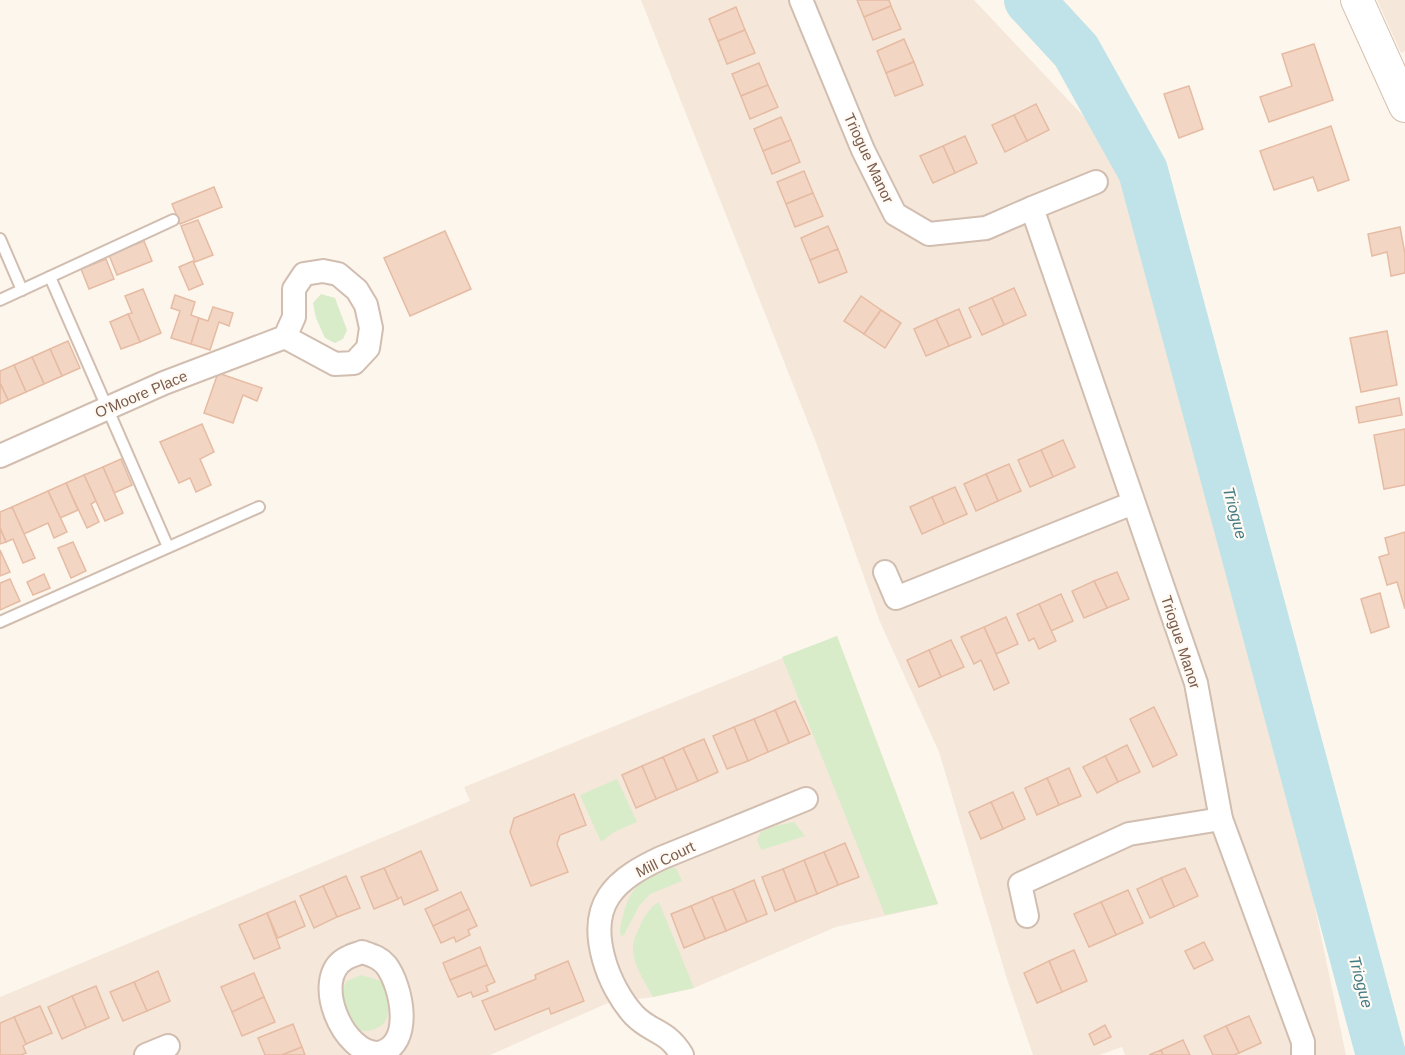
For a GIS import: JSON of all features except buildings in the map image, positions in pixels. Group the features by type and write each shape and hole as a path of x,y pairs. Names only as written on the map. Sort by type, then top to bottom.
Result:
{"street":[{"name":"Triogue Manor","path":"801,0 863,150 895,214 929,234 986,228 1096,182"},
{"path":"1357,0 1405,106"},
{"name":"Triogue Manor","path":"1032,208 1196,683 1221,819 1303,1042 1303,1055"},
{"path":"323,271 338,274 357,290 366,305 370,328 368,348 354,363 335,364 285,337 294,316 294,289 304,274 323,271"},
{"name":"O'Moore Place","path":"0,456 164,383 285,337"},
{"path":"885,572 896,598 1133,503"},
{"name":"Mill Court","path":"682,1055 669,1037 645,1025 636,1017 627,1007 615,985 603,957 599,939 608,896 640,868 806,799"},
{"path":"1027,916 1020,884 1129,834 1221,819"},
{"path":"146,1055 168,1046"}],"lane":[{"path":"0,300 173,220"},
{"path":"0,239 22,290"},
{"path":"50,277 168,547"},
{"path":"0,622 259,507"}],"shaded area":[{"path":"641,0 974,0 1103,137 1178,327 1259,641 1346,1055 1125,1055 1122,1047 1099,1055 1033,1055 1007,979 939,752 880,622 817,445"},
{"path":"1377,0 1405,0 1405,51 1401,53"},
{"path":"837,636 938,904 836,927 694,988 653,997 608,1003 490,1055 0,1055 0,997 470,801 464,787"}],"green space":[{"path":"321,294 335,298 347,330 343,339 335,343 325,338 316,318 313,303"},
{"path":"837,636 938,904 885,915 782,657"},
{"path":"617,779 637,822 614,832 601,842 580,795"},
{"path":"794,822 805,836 761,850 757,840 761,832"},
{"path":"666,867 676,868 682,881 650,894 639,906 624,935 621,936 620,928 629,898 643,881"},
{"path":"659,902 694,988 653,997 637,968 633,947 643,920"},
{"path":"361,975 381,981 387,999 388,1015 385,1022 372,1030 361,1031 350,1019 340,993 347,981"}],"waterway":[{"name":"Triogue","path":"1029,0 1076,51 1143,171 1381,1055"}]}
